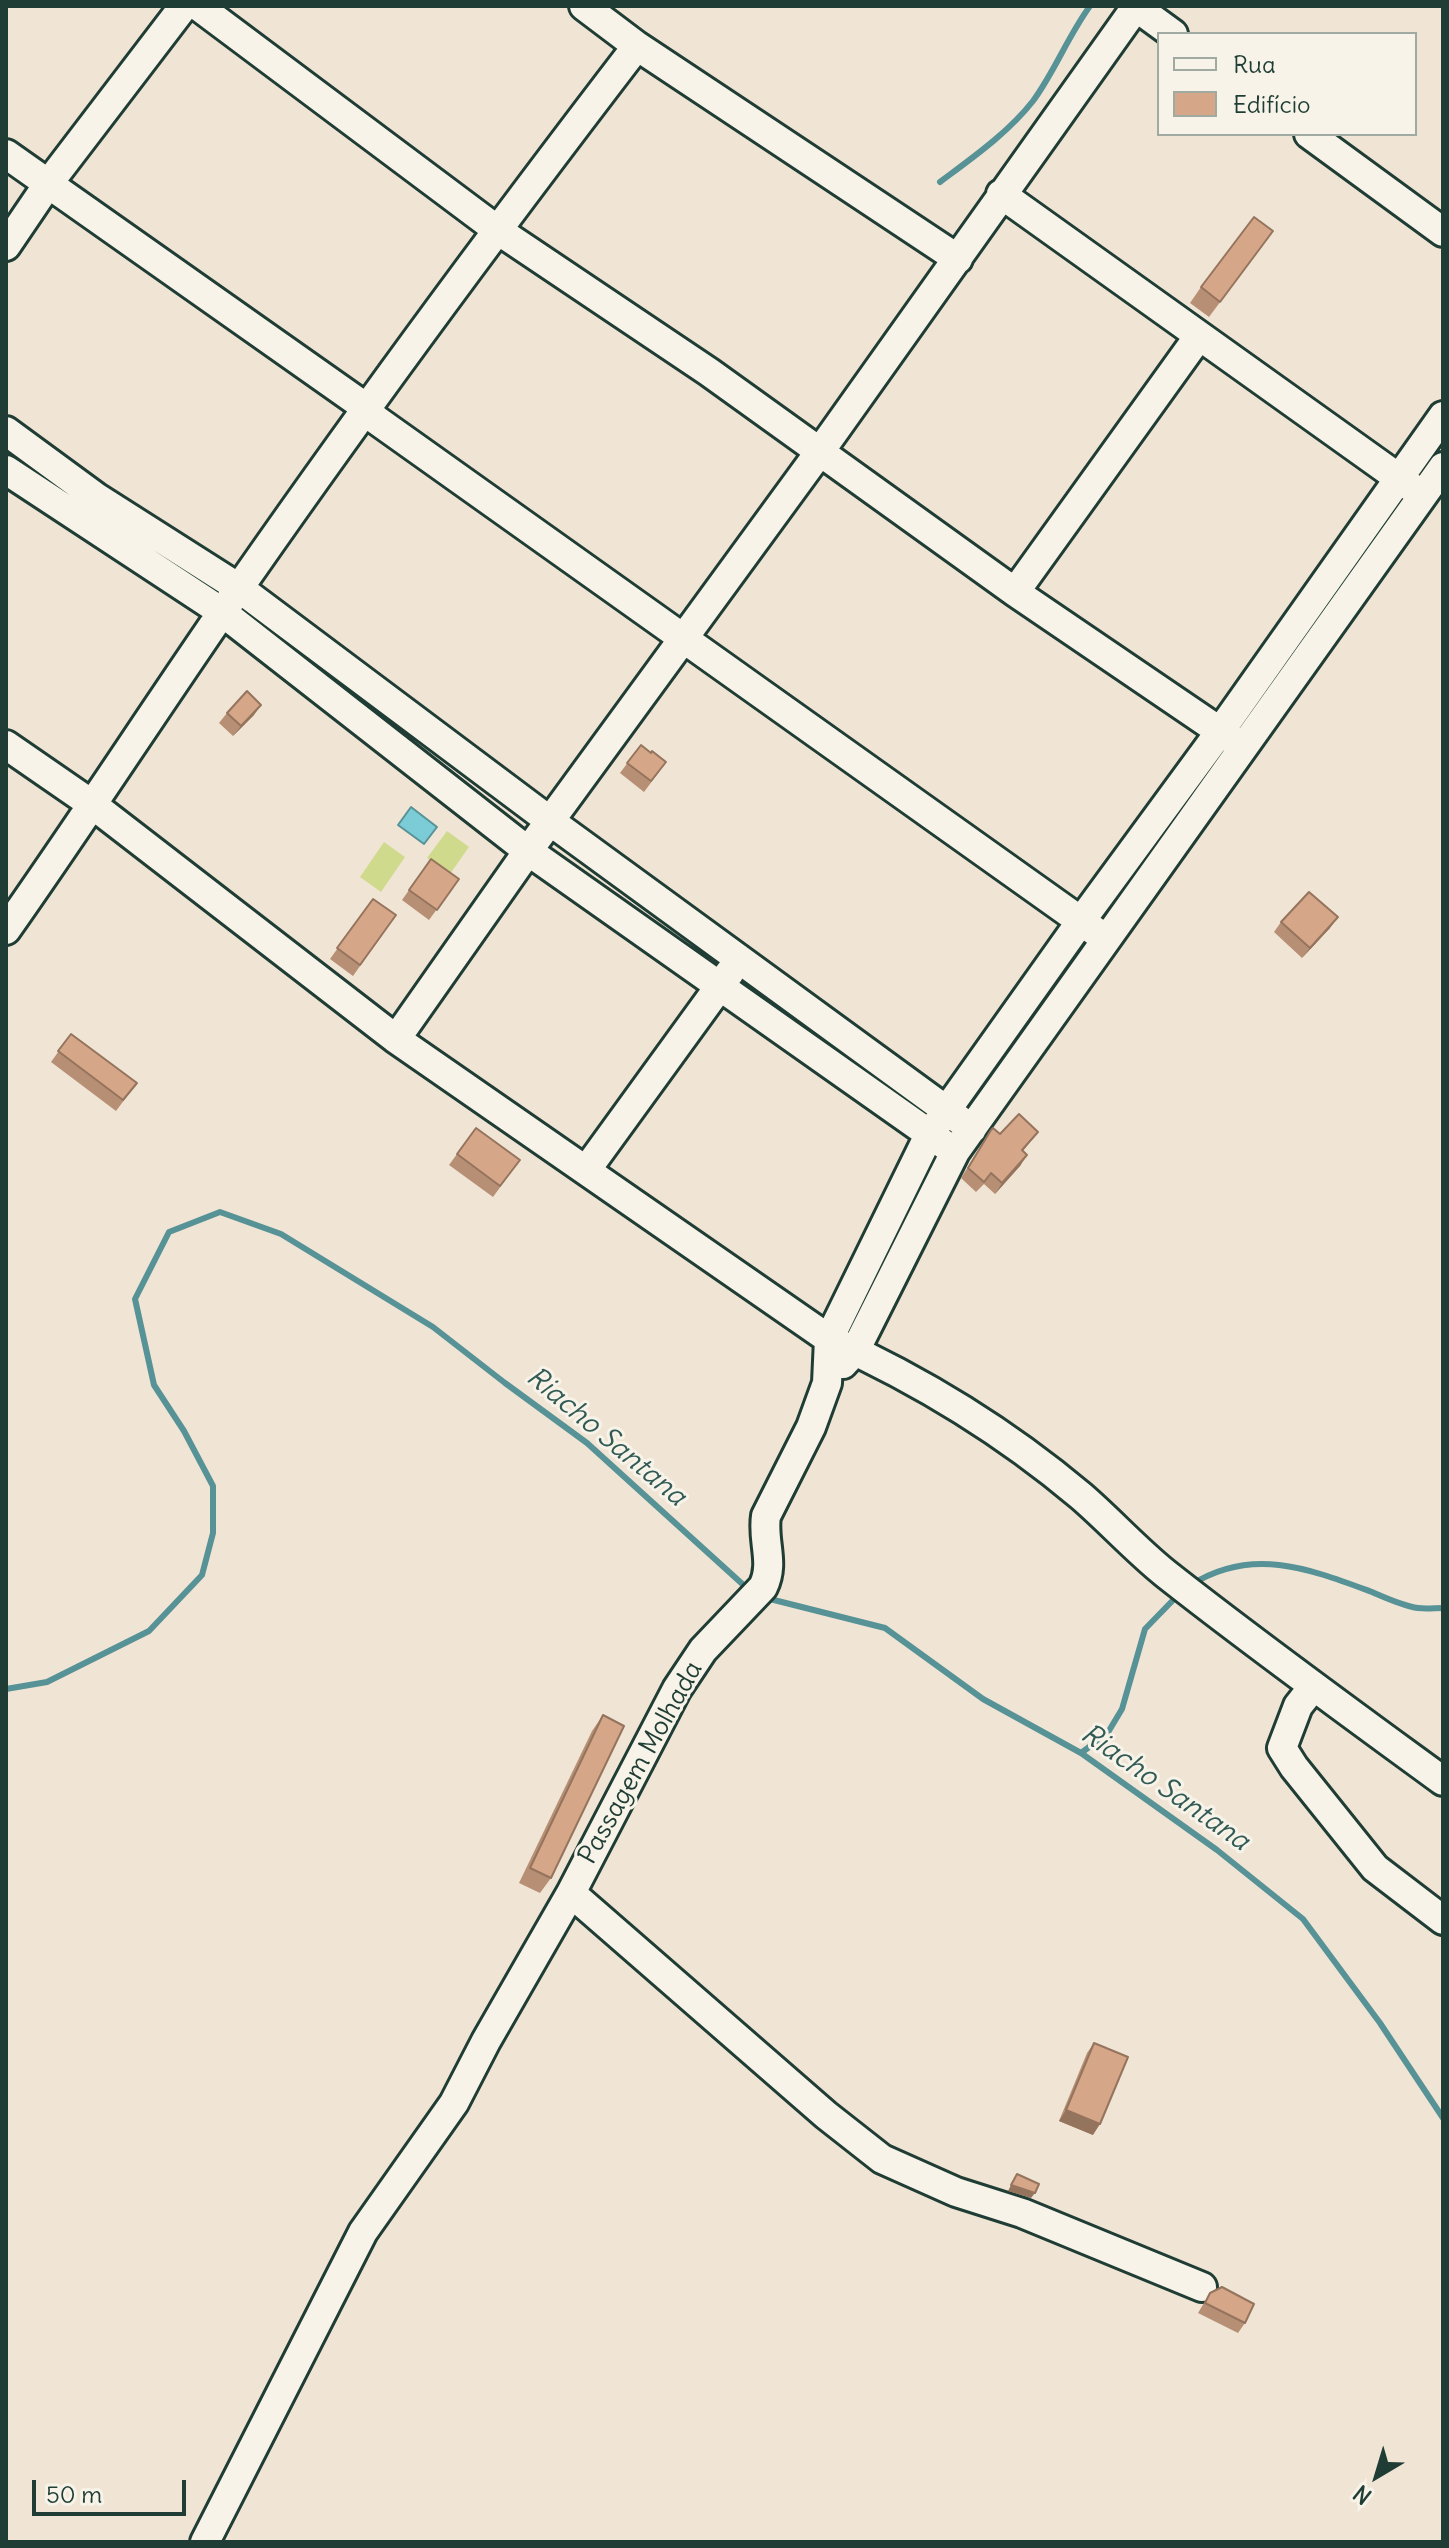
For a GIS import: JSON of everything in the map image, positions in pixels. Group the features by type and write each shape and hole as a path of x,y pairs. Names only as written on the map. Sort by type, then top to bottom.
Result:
{"street":[{"path":"6,246 48,184 184,6"},
{"path":"198,6 496,229 821,450 1015,592 1231,740"},
{"path":"584,6 637,46 958,259"},
{"path":"396,1039 1136,7 1170,32"},
{"path":"6,930 239,588 496,229 637,46"},
{"path":"1312,136 1443,232"},
{"path":"6,154 368,409 375,419 1106,939"},
{"path":"1001,194 1422,496"},
{"path":"1015,592 1199,336"},
{"path":"827,1383 855,1351 964,1140 1106,939 1399,478 1443,416"},
{"path":"6,431 96,497 239,588 946,1112 964,1140"},
{"path":"827,1383 829,1339 929,1135 1081,921 1231,740 1443,467"},
{"path":"6,470 222,612 528,851 929,1135 964,1140"},
{"path":"6,745 93,805 396,1039 829,1339 998,1431 1081,1496 1164,1572 1313,1687 1443,1781"},
{"path":"587,1169 739,960"},
{"name":"Passagem Molhada","path":"205,2542 363,2232 454,2103 571,1893 677,1689 703,1650 763,1587 769,1576 766,1516 811,1427 827,1383"},
{"path":"1313,1687 1298,1706 1282,1748 1375,1868 1443,1920"},
{"path":"571,1893 826,2115 882,2159 956,2192 1022,2213 1202,2287"}],"green space":[{"path":"447,831 469,847 450,874 427,858"},
{"path":"384,842 405,857 381,892 360,877"}],"water":[{"path":"411,807 437,827 424,844 398,825"}],"building":[{"path":"1254,217 1273,231 1220,302 1201,287"},
{"path":"247,691 261,705 241,726 227,713"},
{"path":"641,745 666,762 651,781 627,763"},
{"path":"431,859 459,879 437,910 409,890"},
{"path":"1309,892 1338,917 1310,948 1281,922"},
{"path":"373,899 396,915 360,965 337,948"},
{"path":"71,1034 137,1083 123,1100 58,1051"},
{"path":"1019,1114 1038,1132 1022,1150 1027,1155 1002,1183 991,1173 984,1182 968,1168 991,1130 993,1128 1000,1134"},
{"path":"476,1128 520,1160 500,1186 457,1154"},
{"path":"603,1715 624,1726 551,1878 530,1868"},
{"path":"1094,2043 1128,2057 1100,2124 1066,2110"},
{"path":"1017,2174 1039,2184 1035,2193 1011,2185"},
{"path":"1222,2287 1254,2304 1245,2323 1205,2303 1210,2293"}],"waterway":[{"path":"940,182 1023,113 1041,90 1090,6"},
{"name":"Riacho Santana","path":"6,1689 47,1682 149,1631 202,1575 213,1533 213,1486 184,1431 154,1385 135,1299 169,1232 220,1212 281,1234 433,1327 587,1443 749,1590"},
{"path":"1191,1585 1236,1566 1281,1565 1326,1576 1406,1606 1443,1608"},
{"path":"1081,1753 1107,1734 1122,1709 1145,1629 1179,1594"},
{"name":"Riacho Santana","path":"766,1598 885,1628 983,1699 1081,1753 1217,1850 1303,1919 1380,2023 1443,2118"}]}
